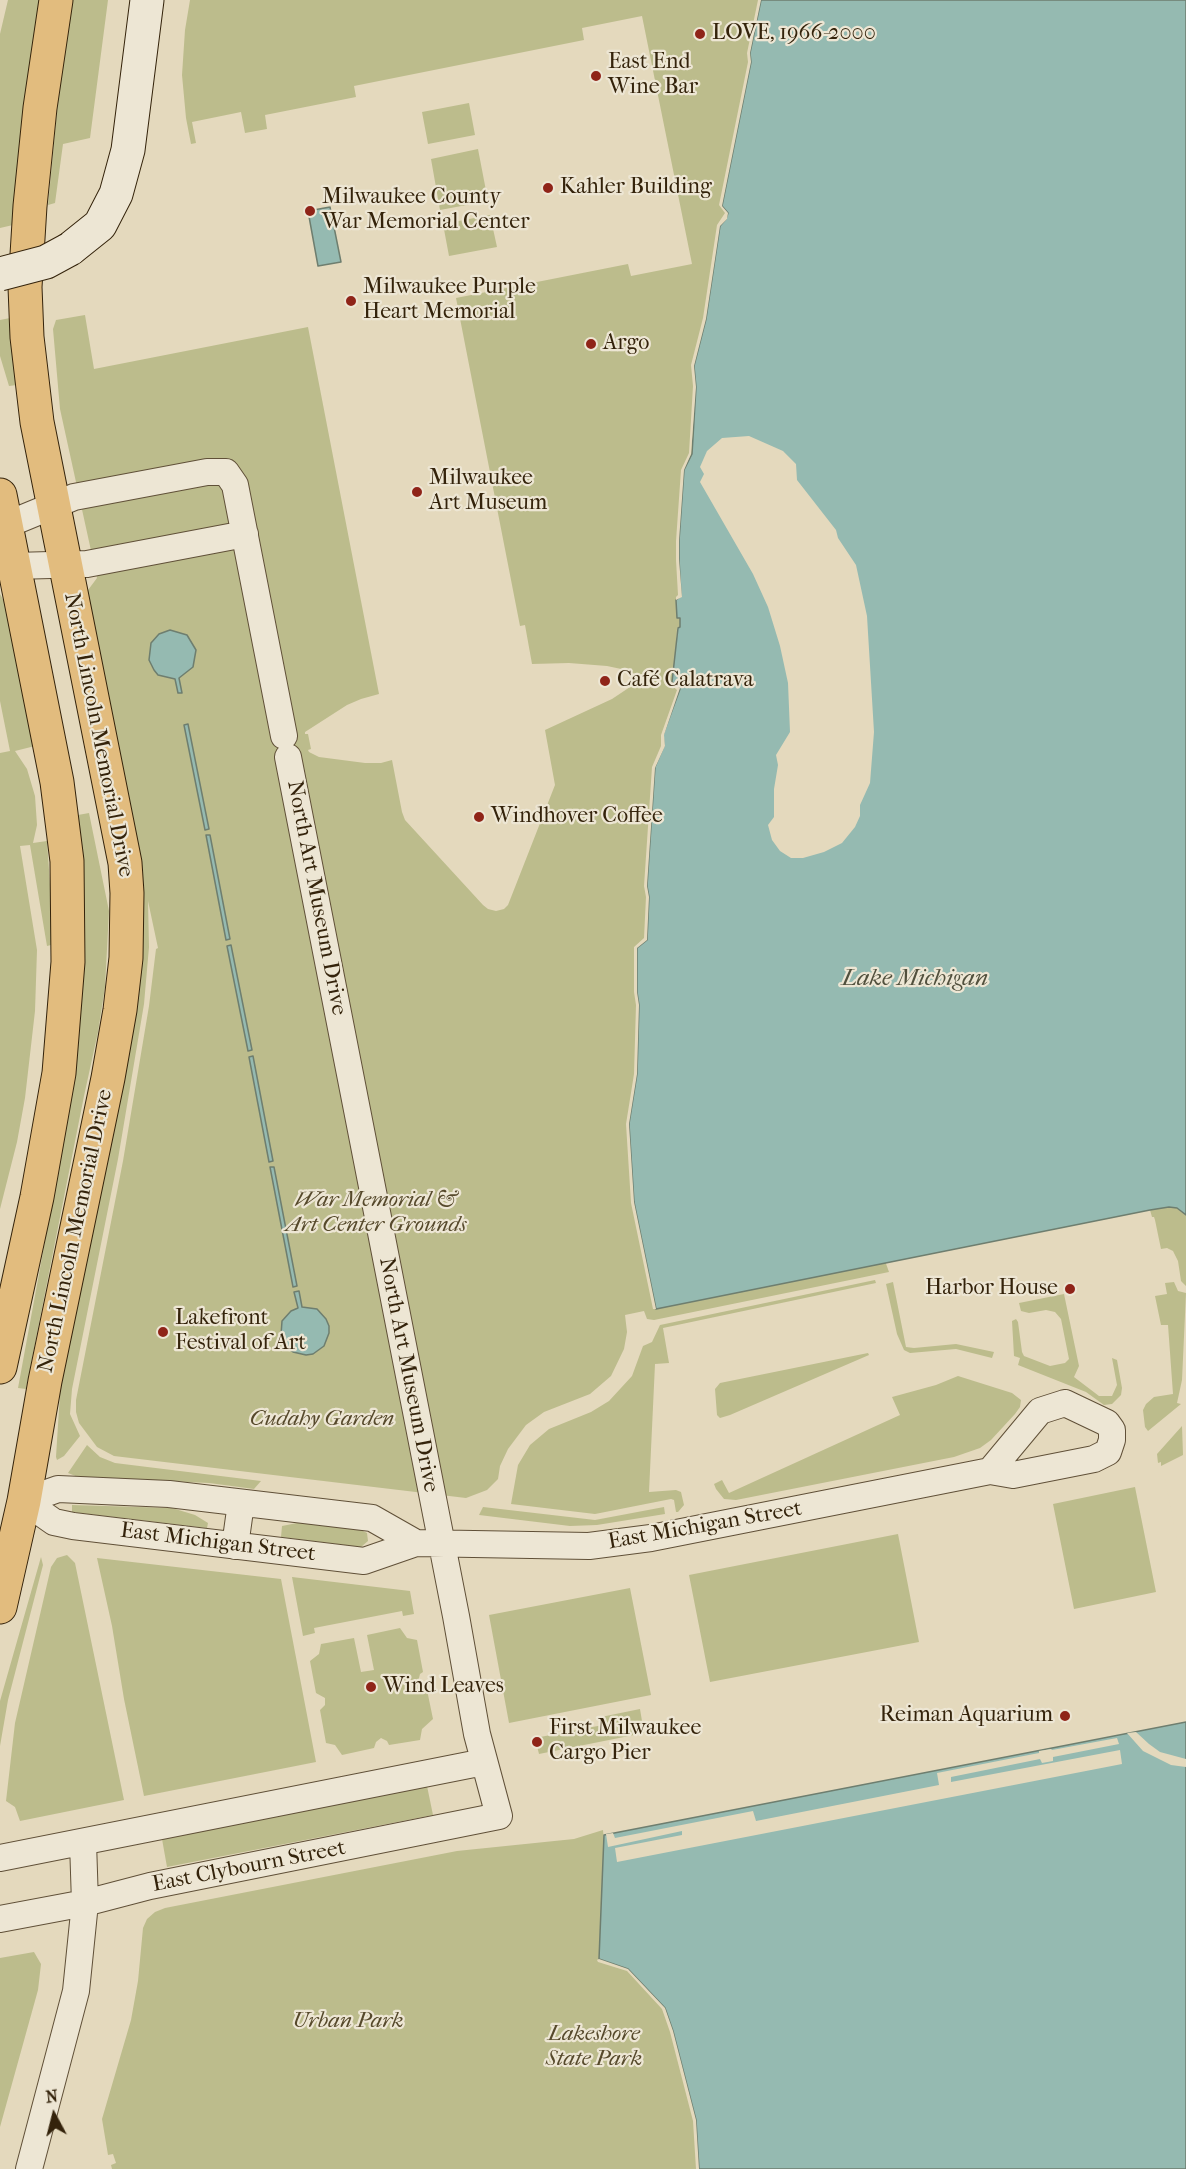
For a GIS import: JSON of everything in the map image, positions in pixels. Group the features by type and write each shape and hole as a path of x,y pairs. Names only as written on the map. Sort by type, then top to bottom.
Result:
{"main road":[{"name":"North Lincoln Memorial Drive","path":"0,1606 12,1499 45,1381 108,1078 126,958 125,863 37,422 27,337 25,287 30,206 39,119 56,0"},
{"name":"North Lincoln Memorial Drive","path":"0,1367 38,1197 59,1073 68,962 66,861 60,798 3,510"}],"street":[{"path":"0,274 46,262 70,249 100,225 116,194 128,150 147,0"},
{"name":"North Art Museum Drive","path":"3,510 54,506 74,497 207,472 226,472 235,485 477,1734 499,1816"},
{"path":"14,566 87,564 245,534"},
{"name":"East Michigan Street","path":"12,1499 54,1522 63,1524 364,1561 416,1543 589,1546 651,1538 990,1471"},
{"name":"East Michigan Street","path":"12,1499 58,1489 169,1494 372,1518 416,1543"},
{"path":"235,1545 241,1503"},
{"path":"0,1858 484,1762"},
{"name":"East Clybourn Street","path":"0,1919 85,1903 150,1886 499,1816"},
{"path":"29,2169 76,1991 85,1903 83,1842"}],"green space":[{"path":"8,0 39,0 13,225 0,228 0,34"},
{"path":"70,0 108,0 90,138 63,144 55,203 48,205 62,58"},
{"name":"War Memorial & Art Center Grounds","path":"190,0 761,0 750,53 728,213 682,597 676,600 680,627 677,628 676,655 680,688 889,1272 654,1320 647,1319 644,1311 625,1315 627,1332 624,1349 611,1376 590,1394 544,1412 526,1425 508,1449 500,1466 498,1479 487,1490 466,1498 114,1456 97,1447 79,1423 76,1400 123,1161 149,1006 156,949 158,948 148,901 149,947 144,1004 118,1159 72,1389 70,1414 80,1436 64,1456 57,1460 60,1393 113,1120 136,978 88,599 88,590 97,578 60,409 53,329 56,320 85,315 94,369 308,327 379,694 347,705 305,732 308,734 311,749 308,750 319,757 365,763 392,760 405,820 483,905 496,911 508,905 555,785 545,730 612,699 633,685 639,676 626,670 607,666 569,663 532,664 525,625 520,626 456,298 628,264 631,276 692,264 642,16 582,28 584,40 354,86 356,97 265,115 267,129 245,133 241,112 192,122 196,143 191,144 182,75"},
{"path":"469,103 475,135 428,144 422,112"},
{"path":"478,149 488,201 440,210 431,159"},
{"path":"490,215 497,247 449,256 443,224"},
{"path":"10,318 17,385 9,386 0,356 0,320"},
{"path":"0,594 5,603 35,746 15,751 27,769 35,796 37,825 33,843 47,841 52,913 51,945 47,946 30,845 20,846 37,950 35,1011 25,1098 17,1142 0,1209 0,753 10,751 0,701"},
{"path":"89,813 109,911 105,987 98,1032 26,1389 18,1388 75,1078 82,986 84,917 78,815"},
{"path":"1177,1208 1186,1215 1186,1286 1181,1281 1178,1261 1173,1251 1167,1248 1161,1249 1155,1220 1150,1210"},
{"path":"875,1280 876,1283 663,1328 669,1363 655,1364 649,1492 676,1490 681,1492 684,1505 678,1512 676,1512 674,1500 671,1499 595,1514 511,1504 518,1465 530,1445 549,1429 591,1412 609,1401 632,1376 643,1346 652,1342 660,1325"},
{"path":"893,1282 906,1347 956,1344 994,1352 992,1358 956,1349 910,1353 904,1350 897,1334 886,1284"},
{"path":"1174,1282 1178,1291 1186,1293 1182,1380 1177,1403 1181,1404 1148,1431 1145,1427 1143,1410 1146,1404 1154,1397 1173,1394 1168,1325 1161,1325 1155,1296 1167,1294 1165,1283"},
{"path":"1064,1294 1079,1366 1074,1377 1099,1396 1112,1396 1117,1385 1112,1358 1117,1360 1122,1388 1121,1395 1112,1404 1104,1405 1086,1392 1018,1365 1020,1358 1014,1356 1012,1321 1016,1319 1024,1356 1050,1366 1065,1363 1069,1359 1061,1319 1055,1312 1021,1311 1019,1303"},
{"path":"868,1353 869,1355 730,1415 720,1418 717,1415 715,1389 720,1383"},
{"path":"958,1376 1012,1393 1021,1400 1020,1407 1015,1414 991,1440 980,1448 954,1457 736,1500 724,1499 716,1489 714,1484 722,1480 729,1493 900,1415 892,1397 936,1385"},
{"path":"1182,1426 1183,1455 1161,1466 1161,1462 1158,1463 1157,1454"},
{"path":"87,1445 100,1457 115,1463 261,1481 254,1489 209,1483 78,1477 68,1473"},
{"path":"1135,1487 1156,1592 1074,1609 1053,1504"},
{"path":"72,1505 172,1508 195,1515 208,1523 207,1528 72,1512"},
{"path":"483,1507 595,1520 664,1507 665,1514 597,1525 570,1526 479,1515"},
{"path":"302,1522 359,1529 367,1533 368,1541 361,1547 281,1537 282,1526"},
{"path":"898,1534 919,1642 710,1682 689,1575"},
{"path":"67,1555 75,1563 124,1800 20,1821 15,1807 6,1801 15,1723 51,1567 57,1558"},
{"path":"41,1557 43,1565 8,1700 0,1746 0,1701"},
{"path":"97,1558 281,1579 316,1762 144,1796"},
{"path":"292,1577 410,1591 414,1614 403,1616 402,1611 314,1628 315,1633 303,1636"},
{"path":"630,1588 651,1695 509,1723 489,1615"},
{"path":"400,1628 407,1638 417,1640 423,1672 418,1682 420,1687 427,1690 433,1719 422,1729 420,1740 389,1745 381,1738 376,1742 374,1748 342,1755 335,1745 326,1743 320,1710 325,1705 325,1698 316,1693 310,1661 319,1654 321,1644 354,1638 361,1672 374,1670 367,1635"},
{"path":"640,1709 644,1733 539,1754 535,1738 603,1725 601,1717"},
{"path":"427,1786 433,1815 167,1867 162,1839"},
{"name":"Urban Park","path":"603,1830 615,1963 628,1969 665,2008 696,2120 699,2169 112,2169 111,2165 116,2163 113,2154 108,2155 102,2119 131,2020 138,1981 143,1928 147,1919 155,1912 165,1908 457,1851 574,1839"},
{"path":"34,1952 41,1964 38,1990 0,2127 0,1958"}],"water":[{"name":"Lake Michigan","path":"761,0 1186,0 1186,1215 1177,1208 1150,1210 656,1309 634,1202 629,1124 637,1074 639,1005 637,948 647,940 649,897 647,886 655,767 664,746 663,735 680,689 672,682 678,628 680,627 676,600 681,596 679,541 684,470 692,454 696,387 694,366 706,319 720,226 728,213 722,206"},
{"path":"330,207 341,262 318,266 308,211"},
{"path":"170,630 187,635 196,650 193,667 179,678 182,693 178,693 175,679 158,675 149,660 151,643 159,634"},
{"path":"188,724 209,829 205,830 184,725"},
{"path":"206,835 210,835 230,939 226,940"},
{"path":"231,945 252,1050 248,1051 227,946"},
{"path":"253,1056 273,1161 269,1162 249,1057"},
{"path":"270,1167 274,1167 297,1286 293,1287"},
{"path":"299,1291 302,1307 317,1309 329,1326 324,1346 313,1354 293,1352 287,1348 281,1335 282,1321 291,1311 298,1308 294,1292"},
{"path":"1186,1722 1186,2169 699,2169 696,2120 665,2008 628,1969 599,1959 604,1835"}],"pier":[{"path":"758,0 761,0 750,53 751,62 722,206 728,213 727,219 720,226 706,319 694,366 696,387 691,454 684,470 679,541 682,597 676,600 678,595 676,541 681,470 689,453 693,386 691,365 703,318 717,225 725,213 719,205"},
{"path":"749,436 783,451 796,464 797,480 836,530 838,538 856,565 867,616 874,732 870,783 860,805 860,816 855,827 842,843 824,852 803,858 791,858 780,851 772,840 768,825 774,817 774,789 778,765 776,755 790,732 788,683 780,646 768,607 753,574 700,482 704,474 700,467 707,451 722,438"},
{"path":"672,682 680,688 664,735 665,746 655,768 647,886 649,897 647,940 637,948 639,1005 637,1074 629,1124 634,1202 656,1309 653,1309 631,1203 626,1124 634,1074 636,1005 634,947 644,938 646,897 644,886 652,767 661,746 661,735 677,690 670,684"},
{"path":"1186,1469 1186,1587 1164,1473"},
{"path":"1136,1732 1160,1752 1186,1759 1186,1767 1171,1765 1143,1751 1127,1733"},
{"path":"1117,1738 1119,1744 1053,1757 1053,1761 1042,1763 1040,1759 951,1777 951,1782 1120,1750 1122,1764 617,1862 615,1848 682,1835 682,1831 608,1847 606,1834 613,1833 615,1838 753,1811 756,1821 939,1785 937,1773 1039,1753 1039,1751"},
{"path":"599,1959 628,1969 665,2008 696,2120 699,2169 696,2169 693,2121 662,2009 627,1971 598,1962"}],"place":[{"name":"LOVE, 1966-2000","path":"700,34"},
{"name":"East End Wine Bar","path":"596,76"},
{"name":"Kahler Building","path":"548,188"},
{"name":"Milwaukee County War Memorial Center","path":"310,211"},
{"name":"Milwaukee Purple Heart Memorial","path":"351,301"},
{"name":"Argo","path":"591,344"},
{"name":"Milwaukee Art Museum","path":"417,492"},
{"name":"Café Calatrava","path":"605,681"},
{"name":"Windhover Coffee","path":"479,817"},
{"name":"Harbor House","path":"1070,1289"},
{"name":"Lakefront Festival of Art","path":"163,1332"},
{"name":"Wind Leaves","path":"371,1687"},
{"name":"Reiman Aquarium","path":"1065,1716"},
{"name":"First Milwaukee Cargo Pier","path":"537,1742"}],"park label":[{"name":"Cudahy Garden","path":"322,1420"},
{"name":"Lakeshore State Park","path":"594,2048"}]}
